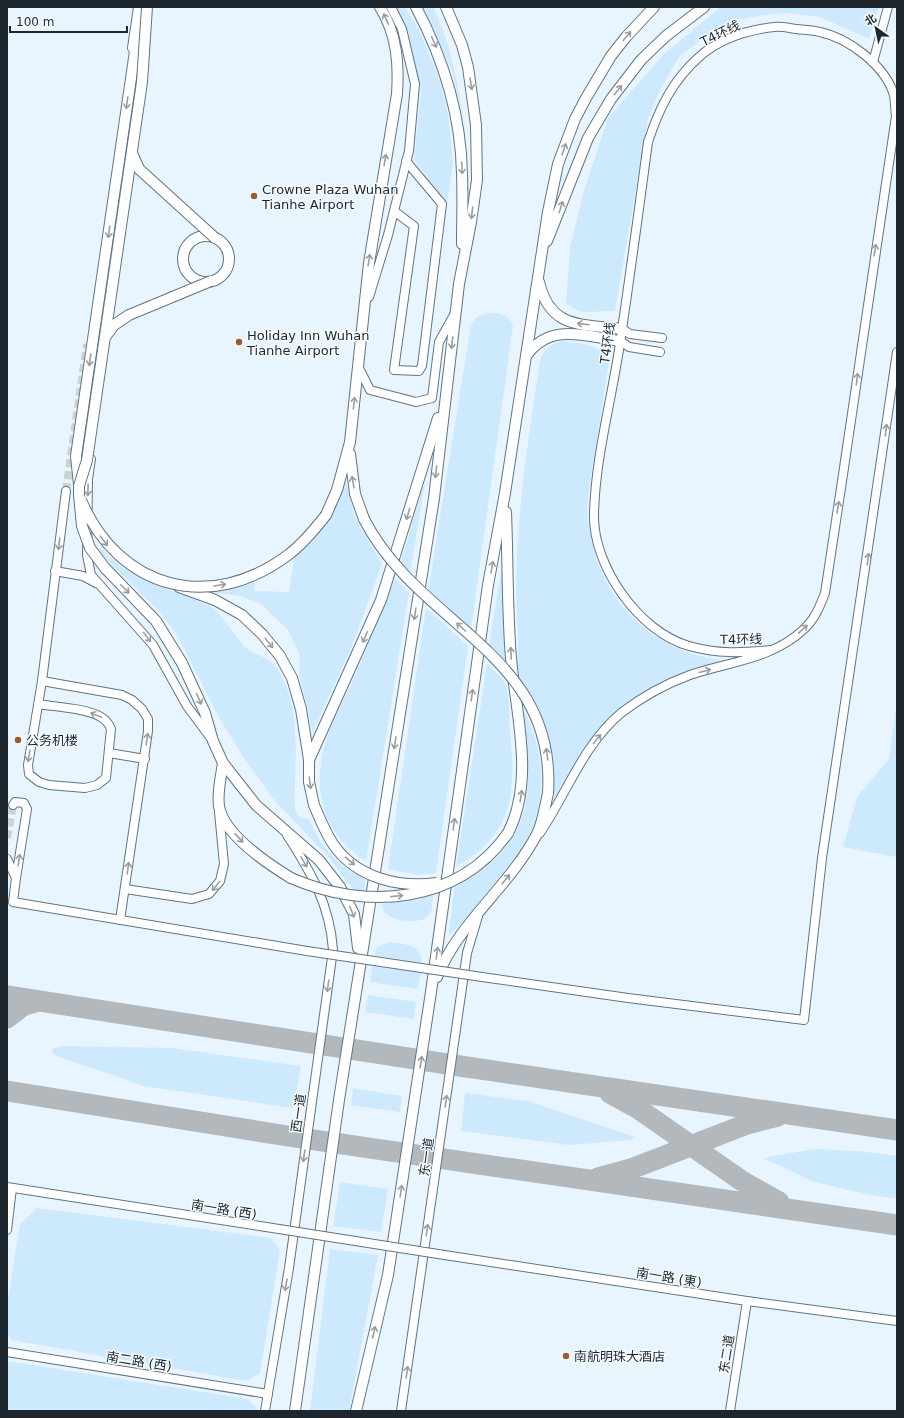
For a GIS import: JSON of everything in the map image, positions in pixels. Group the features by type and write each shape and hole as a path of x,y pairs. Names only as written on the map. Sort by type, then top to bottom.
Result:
{"main road":[{"path":"170,583 196,587 216,586 239,581 258,574 289,554 312,532 326,515 337,490 350,442 368,263 398,77 396,49 393,36 380,7"},
{"path":"416,7 446,71 456,110 462,168 463,262"},
{"path":"446,7 453,21"},
{"path":"295,1411 359,970 434,498 456,312 463,262 471,222 476,180 478,154 473,97 468,67 449,7"},
{"path":"356,1411 388,1275 431,992 488,585 505,493 537,277 558,164 575,119 592,87 611,56 626,37 654,7"},
{"path":"541,256 588,138 611,99 641,60 666,36 704,7"},
{"path":"146,8 142,82 87,460 79,490 94,526 115,553 137,569 215,600 242,615 262,634 280,656 292,678 302,709 309,760 309,782 314,805 324,828 334,845 347,860 364,872 377,878 405,884 430,884 453,880"},
{"path":"146,8 135,51 76,456 82,526 90,548 105,568 156,621 182,663 205,713 213,741 223,763 244,792 283,829 319,860 340,887 354,914 358,936 359,970"},
{"path":"104,338 114,325 129,315 211,281 223,274 228,261 226,248 140,169 132,153"},
{"path":"211,281 201,281 193,278 186,271 183,258 185,249 192,241 200,237 215,238"},
{"path":"537,277 543,298 550,310 560,318 572,322 622,329"},
{"path":"525,358 533,346 556,334 570,334 620,342"},
{"path":"309,760 381,600 445,397"},
{"path":"350,442 353,481 364,519 374,539 390,561 431,601 485,648 519,685 534,712 547,748 550,771 548,793 537,833 524,855 481,909 446,958 431,992"},
{"path":"223,763 219,807 228,825 241,841 272,866 291,878 322,890 339,894 372,898 422,892 453,880 487,858 508,832 518,809 523,782 511,657 505,493"}],"street":[{"path":"363,315 394,211 409,151 415,84 402,29 391,7"},
{"path":"874,62 888,7"},
{"path":"126,82 146,8"},
{"path":"102,588 91,574 87,555 88,479 146,8"},
{"name":"T4环线","path":"776,27 821,32 852,45 874,62 894,94 896,116 869,287 851,424 826,593 817,613 805,629 789,641 770,650 728,654 687,646 664,634 643,618 625,599 610,574 600,548 594,517 597,482 622,329 648,142 656,117 667,95 681,75 700,56 719,44 746,32 776,27"},
{"path":"394,211 414,226 394,370 419,371 422,366 442,204 406,161"},
{"path":"358,365 370,390 416,402 432,398 439,342 456,312"},
{"path":"622,329 630,334 662,338"},
{"path":"620,342 628,347 660,352"},
{"path":"13,805 18,801 24,803 27,809 13,902 308,951 482,977 628,998 804,1020 822,858 862,598 897,352"},
{"path":"38,704 92,713 108,722 111,729 106,778 89,788 49,784 33,779 29,774 28,765 38,704 42,681 66,492"},
{"path":"55,570 83,576 94,581 133,620 154,645 187,706 213,741"},
{"path":"524,855 552,816 584,756 602,732 620,714 643,697 669,684 691,675 747,660 770,650"},
{"path":"42,681 122,696 132,700 142,709 148,719 144,759 120,920"},
{"path":"109,753 144,759"},
{"path":"125,889 192,899 201,898 212,891 220,881 224,864 219,807"},
{"name":"西一道","path":"265,1411 289,1268 333,950 331,928 318,888 283,829"},
{"path":"7,859 16,878"},
{"name":"东一道","path":"401,1411 467,953 481,909"},
{"path":"7,1230 10,1188"},
{"name":"南一路 (西)","path":"10,1188 438,1254"},
{"name":"南一路 (東)","path":"438,1254 747,1301 897,1321"},
{"name":"东二道","path":"730,1411 747,1301"},
{"name":"南二路 (西)","path":"7,1352 268,1394"}],"shaded area":[{"path":"7,7 897,7 897,1411 7,1411"},
{"path":"396,7 405,7 420,32 438,76 448,113 453,163 447,204 414,160 421,89 406,28"},
{"path":"423,7 433,7 439,21 453,63 464,121 452,71 434,28"},
{"path":"721,7 879,7 869,39 820,17 786,13 763,15 732,21 705,37 679,57 660,90 648,118 615,311 581,312 566,304 570,248 584,190 608,118 664,54"},
{"path":"487,313 506,316 513,326 471,629 428,592 471,324 477,317"},
{"path":"561,341 583,344 596,348 602,351 609,362 590,480 588,503 588,518 593,545 601,571 613,594 629,614 648,631 670,645 695,654 722,660 722,662 693,670 667,680 643,693 622,708 603,726 586,746 570,769 556,796 553,795 554,771 549,737 541,715 520,678 516,599 518,530 525,461 540,359 548,347"},
{"path":"345,478 355,517 382,564 350,651 312,733 309,713 299,675 300,655 288,630 261,604 240,596 210,592 241,586 255,581 254,591 289,592 294,559 311,540"},
{"path":"423,487 424,489 410,574 400,564"},
{"path":"101,548 113,560 137,577 207,605 213,609 218,613 246,648 274,665 284,681 294,716 296,754 295,810 300,817 309,819 313,829 324,846 338,862 365,879 364,891 354,891 326,854 275,801 246,761 218,716 177,635 159,611 110,563 99,550"},
{"path":"501,572 502,573 505,662 489,646"},
{"path":"395,578 409,593 366,861 351,850 340,838 331,825 324,810 321,795 321,761 331,726 356,674"},
{"path":"426,608 468,646 436,873 418,875 388,869"},
{"path":"487,664 505,682 507,690 512,752 511,791 507,809 501,825 490,840 476,854 456,867"},
{"path":"897,700 897,857 843,847 857,797 889,759"},
{"path":"520,703 536,741 540,760 542,779 536,817 529,835 518,854 465,920 449,935 454,888 482,870 502,851 516,831 524,810 528,787 527,762"},
{"path":"433,895 431,912 426,918 403,921 395,919 383,910 382,904 417,900"},
{"path":"389,942 411,946 416,949 419,952 422,963 374,955 377,947"},
{"path":"372,966 421,973 418,989 370,982"},
{"path":"368,995 416,1002 414,1019 365,1012"},
{"path":"64,1046 173,1048 301,1066 293,1108 144,1086 54,1055 52,1051 54,1048"},
{"path":"353,1088 402,1096 400,1112 351,1105"},
{"path":"465,1093 528,1101 635,1137 631,1140 569,1145 461,1131"},
{"path":"815,1149 858,1151 897,1156 897,1199 814,1182 763,1158"},
{"path":"340,1182 388,1189 381,1232 333,1226"},
{"path":"37,1208 271,1238 280,1250 260,1373 246,1381 11,1340 7,1332 7,1306 20,1224"},
{"path":"330,1249 378,1255 349,1411 310,1411"},
{"path":"7,1361 247,1399 256,1407 255,1411 7,1411"}],"taxiway":[{"path":"7,996 460,1066 897,1130"},
{"path":"7,1018 24,1005 39,1001"},
{"path":"7,1091 294,1137 897,1225"},
{"path":"610,1093 637,1108 745,1183 779,1202"},
{"path":"598,1178 631,1169 747,1124 778,1116"}],"tunnel":[{"path":"66,491 87,344"},
{"path":"7,838 13,805"}],"place":[{"name":"Crowne Plaza Wuhan Tianhe Airport","path":"254,196"},
{"name":"Holiday Inn Wuhan Tianhe Airport","path":"239,342"},
{"name":"公务机楼","path":"18,740"},
{"name":"南航明珠大酒店","path":"566,1356"}]}
